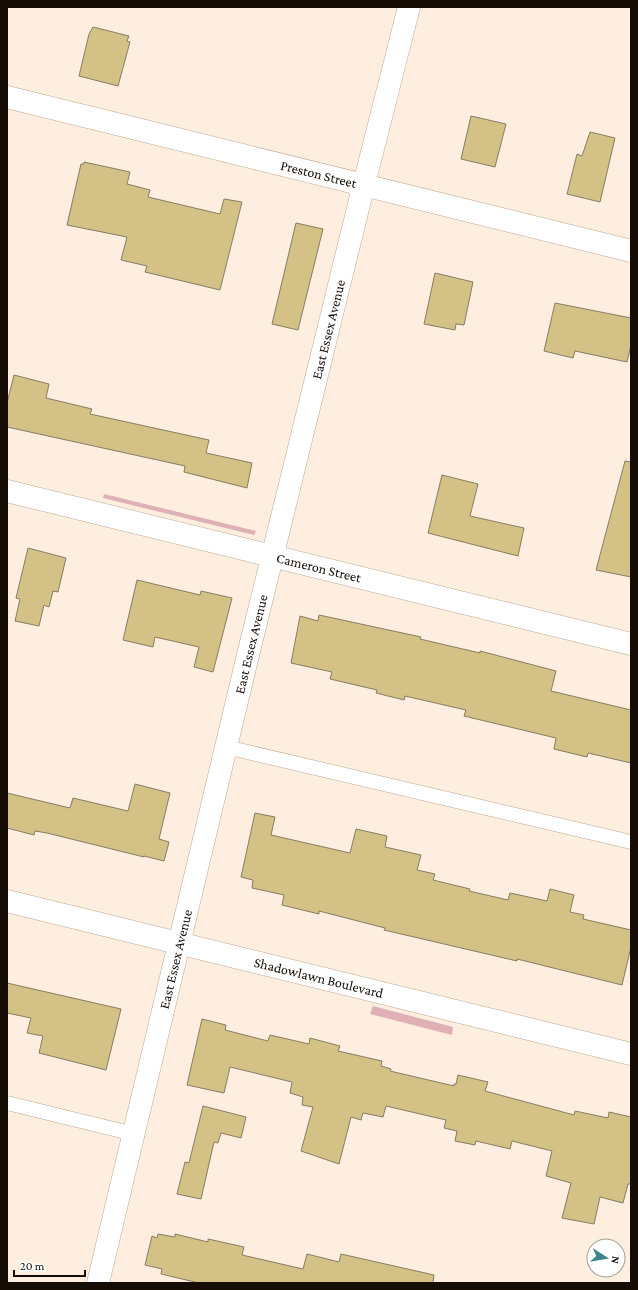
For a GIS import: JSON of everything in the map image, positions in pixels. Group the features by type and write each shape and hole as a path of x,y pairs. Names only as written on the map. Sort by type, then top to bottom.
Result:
{"street":[{"name":"East Essex Avenue","path":"98,1283 226,747 409,7"},
{"name":"Preston Street","path":"7,97 631,251"},
{"name":"Cameron Street","path":"7,491 631,644"},
{"name":"Shadowlawn Boulevard","path":"7,901 631,1054"}],"lane":[{"path":"226,747 631,842"},
{"path":"7,1103 134,1134"}],"shaded area":[{"path":"104,494 256,531 254,535 103,498"},
{"path":"373,1006 453,1027 452,1035 370,1014"}],"building":[{"path":"93,27 129,36 127,41 130,42 118,86 79,76 89,34"},
{"path":"471,116 506,124 495,167 461,159"},
{"path":"590,132 615,138 600,202 567,194 577,154 582,156"},
{"path":"84,162 130,172 127,184 150,190 148,197 220,214 224,199 242,202 220,290 145,272 147,266 121,260 127,237 67,225 81,164 84,164"},
{"path":"296,223 323,229 298,330 272,324"},
{"path":"435,273 473,282 464,325 456,324 455,330 424,324"},
{"path":"555,303 631,318 631,345 627,362 575,351 573,358 544,351"},
{"path":"14,375 49,384 46,398 92,409 90,414 209,440 206,453 252,463 247,488 184,472 185,466 7,427 7,403"},
{"path":"625,461 631,462 631,577 596,570"},
{"path":"442,475 478,484 470,516 524,528 518,556 428,533"},
{"path":"28,548 66,558 58,592 53,591 49,607 44,605 39,626 15,621 20,599 16,598"},
{"path":"137,580 200,595 201,591 232,598 213,672 194,667 199,647 155,637 153,647 123,640"},
{"path":"319,615 421,637 420,639 480,653 480,651 556,671 551,691 631,710 631,763 588,753 587,757 554,749 556,738 464,716 466,710 405,696 404,700 376,693 377,690 330,679 332,672 291,663 300,616 318,621"},
{"path":"135,784 170,793 159,839 169,842 164,861 47,833 35,831 34,835 7,828 7,793 70,808 73,798 128,811"},
{"path":"255,813 275,817 271,835 350,853 356,829 387,836 385,847 421,855 417,870 435,874 433,880 470,889 469,891 508,900 510,893 547,901 550,889 574,895 570,912 584,915 583,919 631,930 631,947 622,985 517,959 517,961 384,930 385,928 319,911 319,914 282,905 284,895 252,888 253,880 241,877"},
{"path":"7,983 121,1009 106,1070 39,1053 43,1036 27,1033 31,1018 7,1013"},
{"path":"202,1019 226,1025 225,1030 268,1041 270,1035 309,1044 310,1038 340,1046 338,1051 382,1061 381,1066 391,1069 390,1071 454,1086 458,1075 488,1082 485,1091 574,1115 575,1111 608,1118 609,1112 631,1117 631,1184 628,1184 623,1203 600,1197 594,1224 562,1218 571,1183 546,1176 552,1151 512,1141 510,1149 476,1141 475,1145 455,1141 457,1131 444,1128 446,1120 386,1106 383,1117 363,1113 361,1120 351,1117 339,1164 301,1151 313,1107 302,1105 303,1097 290,1093 292,1082 230,1067 224,1093 187,1085"},
{"path":"203,1106 246,1117 241,1138 221,1133 218,1143 214,1142 201,1199 177,1194 185,1162 189,1163"},
{"path":"158,1234 175,1237 175,1234 208,1242 208,1239 244,1247 242,1255 303,1269 307,1254 339,1262 341,1254 434,1275 433,1283 199,1283 161,1274 162,1269 145,1265 152,1236 157,1238"}]}
